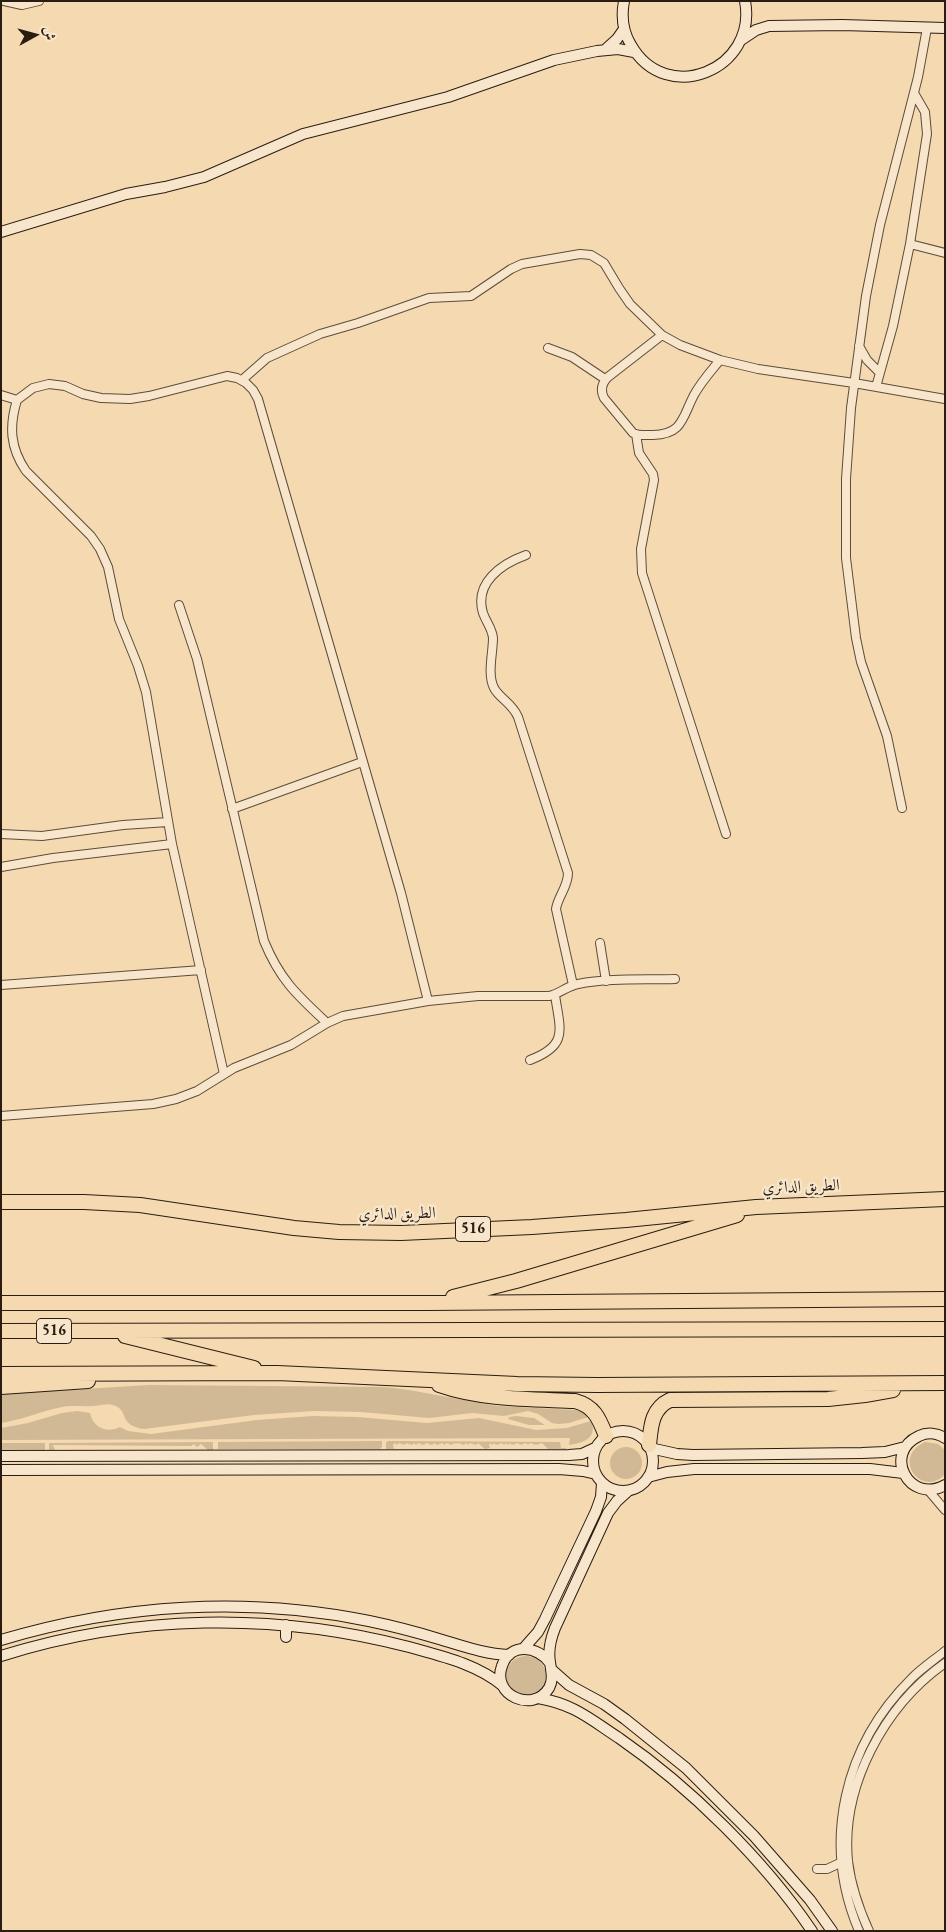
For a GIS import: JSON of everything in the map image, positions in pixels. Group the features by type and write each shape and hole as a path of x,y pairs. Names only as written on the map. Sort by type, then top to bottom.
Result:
{"highway":[{"name":"الطريق الدائري","path":"1,1202 131,1204 281,1227 332,1232 382,1232 532,1227 756,1207 945,1199"},
{"name":"516","path":"428,1303 523,1279 731,1217 756,1207"},
{"name":"516","path":"1,1302 428,1303 945,1299"},
{"name":"516","path":"1,1331 945,1329"},
{"name":"516","path":"107,1331 278,1373"},
{"name":"516","path":"1,1374 278,1373 597,1385 945,1383"},
{"path":"1,1387 84,1382 106,1374"},
{"path":"427,1380 457,1391 492,1397 584,1403 597,1415 606,1436"},
{"path":"650,1447 654,1415 663,1403 670,1400 847,1397 882,1392 917,1383"}],"street":[{"path":"4,1 22,5 39,1"},
{"path":"624,1 622,18 624,29 634,52 648,65 658,71 668,75 690,76 701,75 721,65 736,49 741,40 746,19 745,1"},
{"path":"741,40 756,30 768,26 842,25 945,28"},
{"path":"902,808 887,736 861,662 849,593 845,506 848,444 859,346 879,233 914,93 927,28"},
{"path":"605,50 617,40 624,29"},
{"path":"1,232 126,194 204,176 241,162 288,139 318,129 448,97 554,60 605,50 618,49 634,52"},
{"path":"876,387 893,326 910,244 928,134 925,112 914,93"},
{"path":"910,244 945,253"},
{"path":"242,380 267,358 320,334 429,298 471,296 522,264 580,254 591,255 604,263 624,297 662,335 675,343 720,360 758,369 945,399"},
{"path":"662,335 606,379 602,388 604,398 626,427 636,434 665,434 677,428 682,422 700,386 720,360"},
{"path":"859,346 867,360 879,372"},
{"path":"548,348 572,357 606,379"},
{"path":"224,1074 172,844 146,692 138,666 119,619 108,567 100,549 91,536 22,466 13,445 11,431 12,416 17,400 33,388 49,384 65,386 92,396 120,400 149,396 222,376 242,380 253,390 258,400 403,902 428,1001"},
{"path":"1,395 17,400"},
{"path":"636,434 641,457 653,474 654,480 641,550 642,573 726,834"},
{"path":"526,555 509,562 488,579 482,594 482,606 492,635 492,684 497,692 513,707 518,717 568,873 567,882 558,902 557,912 572,985"},
{"path":"179,605 198,659 260,928 269,953 292,990 327,1023"},
{"path":"232,809 362,762"},
{"path":"1,834 42,836 108,827 168,822"},
{"path":"1,867 53,858 172,844"},
{"path":"600,943 606,981"},
{"path":"1,985 201,970"},
{"path":"1,1116 159,1103 197,1090 245,1063 291,1045 327,1023 352,1014 428,1001 478,996 555,995 572,985 606,981 675,980"},
{"path":"530,1060 549,1052 558,1040 560,1025 555,995"},
{"path":"1,1456 569,1455 582,1454 595,1448 606,1436 613,1432 629,1431 637,1434 650,1447 668,1452 693,1455 862,1454 885,1452 905,1447"},
{"path":"945,1438 932,1433 922,1434 912,1439 905,1447 901,1460 903,1473 913,1485 928,1490 936,1490 945,1485"},
{"path":"538,1698 548,1689 552,1677 552,1639 569,1597 608,1513 628,1491 640,1486 648,1477 652,1468 653,1458 650,1447"},
{"path":"1,1640 87,1618 118,1613 158,1609 246,1607 314,1612 368,1621 422,1634 482,1652 509,1655 523,1649 538,1632 596,1511 601,1497 599,1479 593,1466 595,1448"},
{"path":"1,1470 559,1469 576,1470 599,1479 614,1490 628,1491"},
{"path":"648,1477 667,1472 694,1470 870,1469 903,1473"},
{"path":"928,1490 945,1510"},
{"path":"1,1656 64,1639 145,1626 204,1622 286,1625 365,1637 418,1650 478,1670 503,1686"},
{"path":"286,1625 286,1636"},
{"path":"523,1649 539,1652 568,1685 604,1704 686,1768 754,1836 810,1900 832,1931"},
{"path":"869,1931 855,1897 851,1879 846,1815 848,1786 864,1746 882,1715 905,1692 919,1672 945,1652"},
{"path":"509,1655 500,1673 507,1693 522,1701 538,1698 576,1709 644,1755 674,1779 766,1872 782,1890 812,1931"},
{"path":"905,1692 945,1663"},
{"path":"846,1815 840,1841 840,1863 849,1906 859,1931"},
{"path":"817,1869 827,1869 840,1863"}],"shaded area":[{"path":"149,1385 385,1387 497,1406 577,1410 583,1411 588,1417 569,1423 558,1424 528,1411 504,1416 472,1413 429,1418 361,1412 314,1411 254,1415 144,1429 130,1424 118,1407 108,1404 62,1407 1,1423 1,1394"},
{"path":"77,1411 90,1413 94,1422 101,1428 110,1430 120,1427 128,1431 151,1434 257,1420 313,1416 357,1417 427,1423 479,1418 536,1430 567,1428 591,1421 593,1427 591,1436 588,1439 569,1445 570,1438 1,1440 1,1428"},
{"path":"509,1417 534,1418 545,1425 529,1425 508,1419"},
{"path":"382,1441 380,1449 218,1449 218,1442"},
{"path":"388,1441 560,1442 561,1448 566,1449 548,1449 542,1443 520,1445 518,1443 512,1445 510,1443 508,1445 506,1443 504,1445 502,1443 496,1445 494,1443 492,1445 490,1443 490,1448 485,1449 478,1443 476,1445 454,1443 452,1445 446,1443 445,1445 442,1443 437,1445 434,1443 432,1445 426,1443 424,1445 418,1443 416,1445 414,1443 412,1445 406,1443 405,1445 399,1443 397,1445 395,1443 393,1445 394,1449 386,1449"},
{"path":"213,1442 213,1450 208,1450 201,1444 197,1447 194,1444 191,1446 53,1445 55,1450 49,1450 49,1443"},
{"path":"925,1442 938,1444 945,1450 945,1474 936,1480 928,1482 920,1479 910,1466 910,1457 915,1449"},
{"path":"1,1443 45,1443 45,1450 1,1450"},
{"path":"626,1447 632,1448 637,1452 641,1457 641,1469 637,1474 632,1478 626,1479 620,1478 615,1474 611,1469 610,1463 611,1457 615,1452 620,1448"},
{"path":"526,1656 540,1662 546,1676 540,1690 526,1696 512,1690 506,1676 512,1662"}]}
